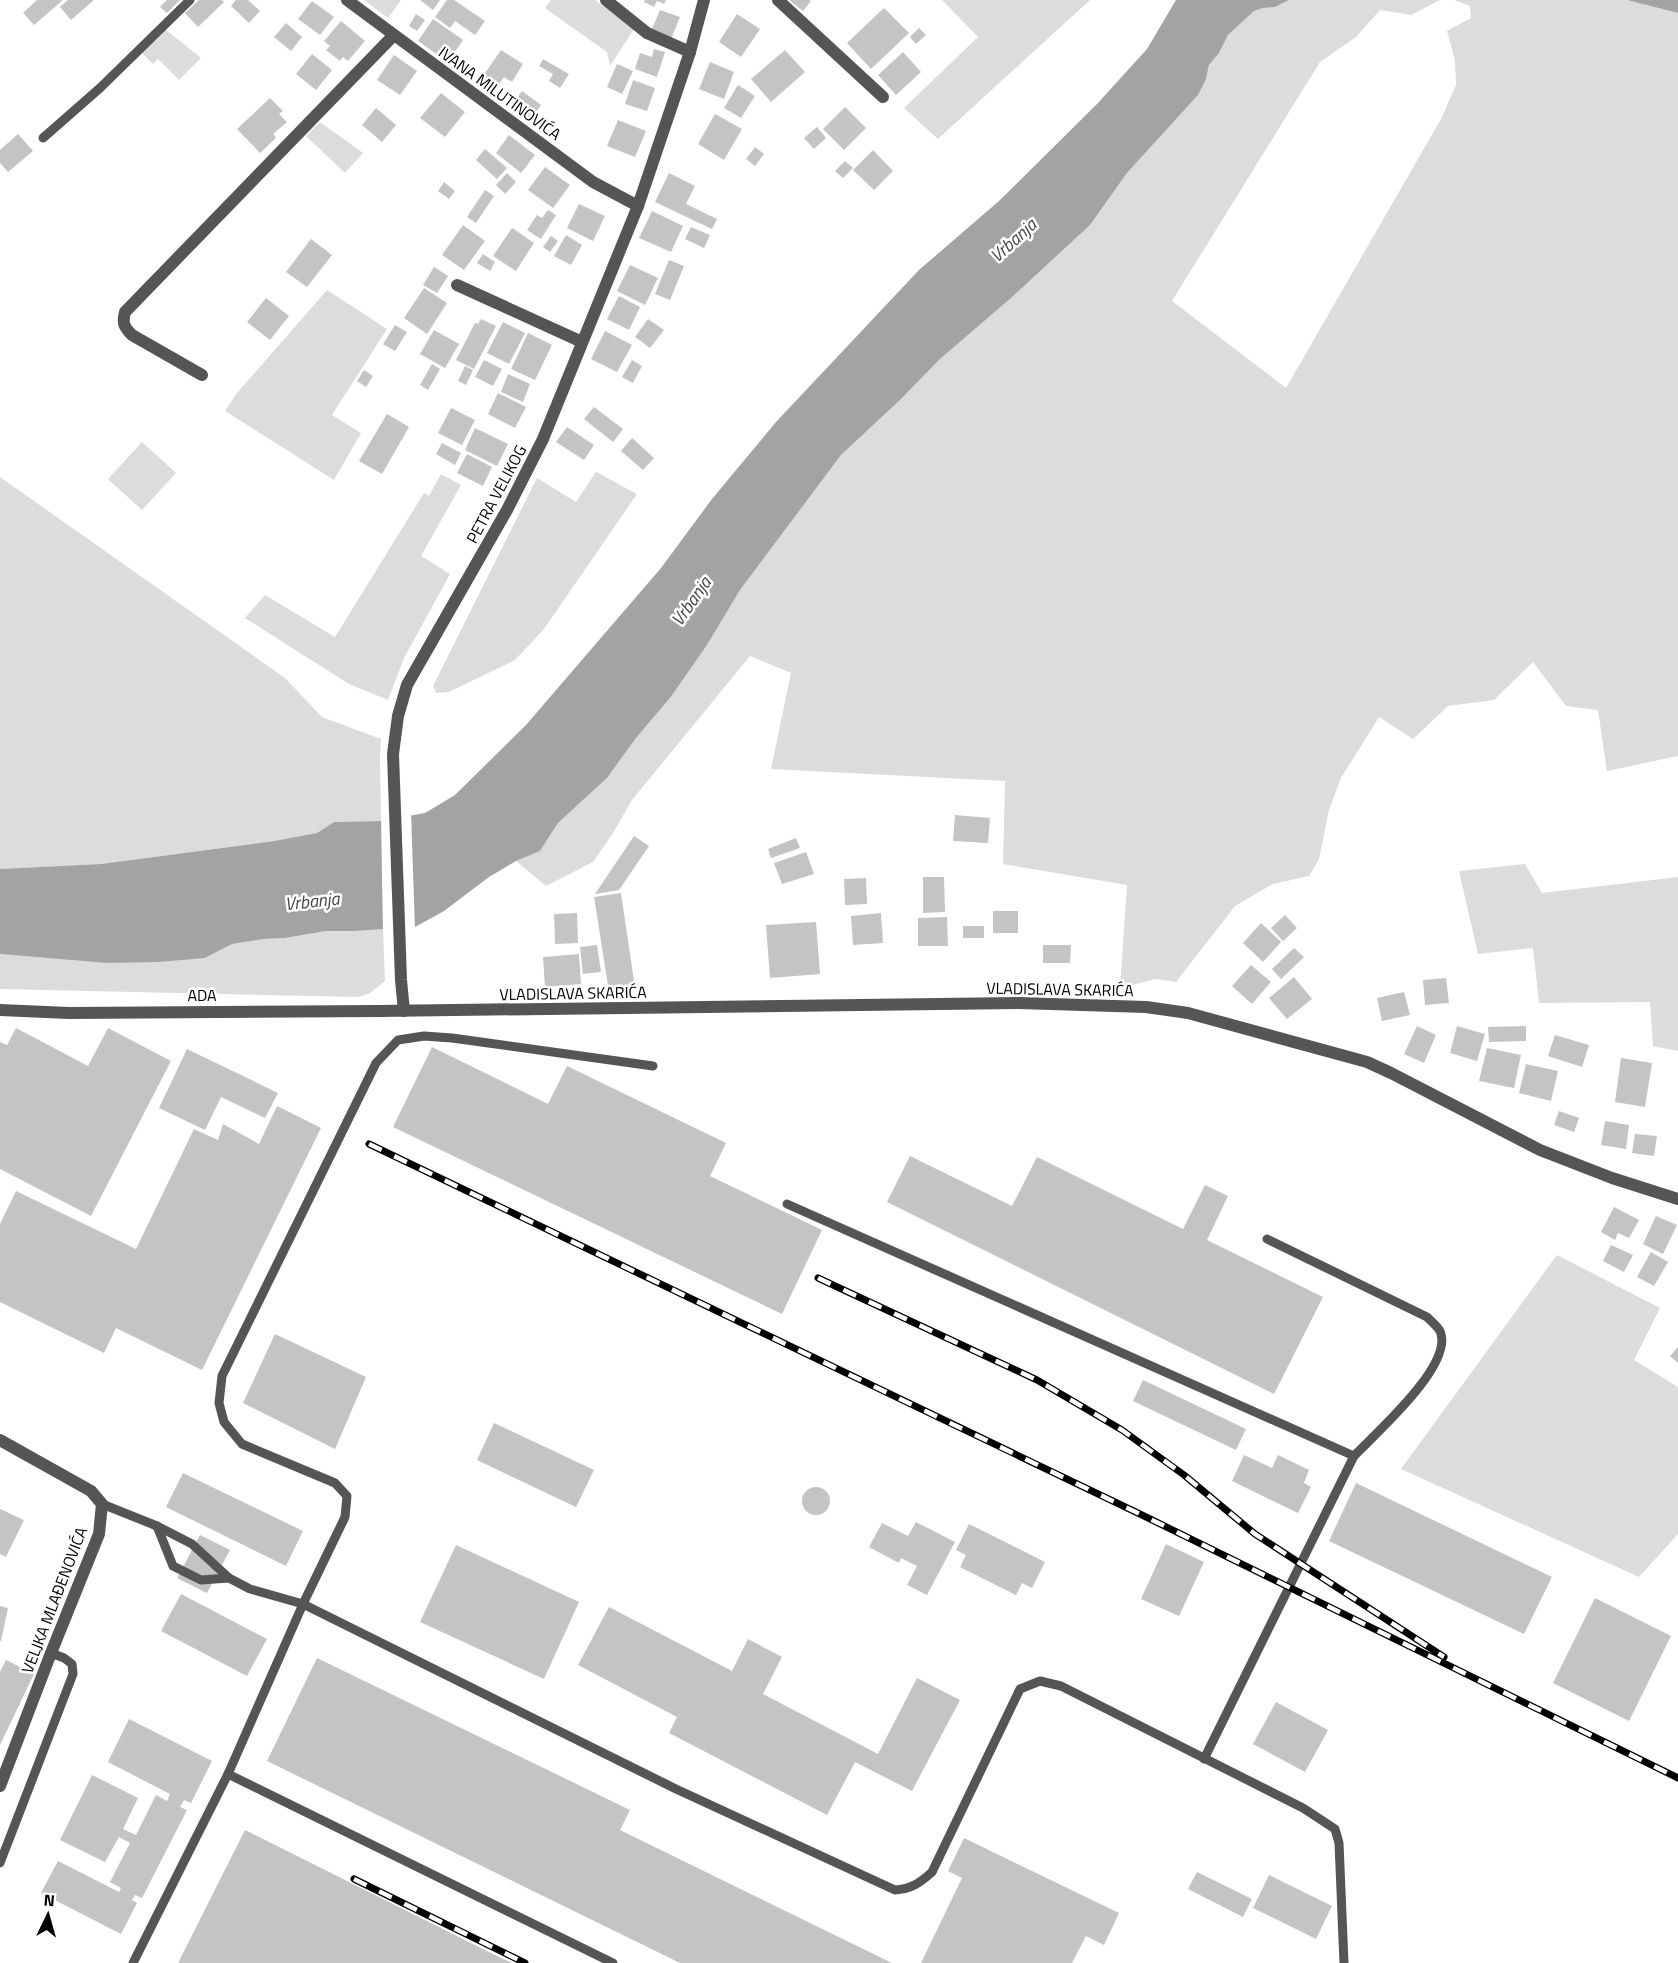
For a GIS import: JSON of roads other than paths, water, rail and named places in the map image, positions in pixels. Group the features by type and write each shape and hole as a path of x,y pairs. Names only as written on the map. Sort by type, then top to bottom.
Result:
{"street":[{"name":"IVANA MILUTINOVIĆA","path":"347,0 593,182 638,206"},
{"path":"606,0 647,33 690,52"},
{"name":"PETRA VELIKOG","path":"404,1011 393,754 398,716 407,685 507,510 543,439 638,206 690,52 704,0"},
{"path":"778,0 883,97"},
{"path":"202,375 132,334 124,327 125,312 393,36"},
{"path":"457,285 582,342"},
{"name":"VLADISLAVA SKARIĆA","path":"404,1011 1019,1003 1169,1009 1367,1062 1540,1150 1612,1178 1678,1199"},
{"name":"ADA","path":"0,1010 69,1013 404,1011"},
{"path":"0,1440 91,1491 102,1504"},
{"name":"VELJKA MLAĐENOVIĆA","path":"0,1786 99,1534 102,1504"}],"lane":[{"path":"43,138 100,88 190,0"},
{"path":"133,1963 228,1774 303,1604 345,1517 347,1496 335,1483 242,1444 224,1422 219,1403 222,1376 376,1064 398,1040 424,1036 653,1066"},
{"path":"787,1204 1354,1456"},
{"path":"1204,1759 1354,1456 1422,1386 1436,1366 1441,1346 1440,1331 1427,1317 1267,1239"},
{"path":"102,1504 157,1526 192,1544 228,1578 250,1589 303,1604 676,1789 895,1890 909,1889 932,1872 1020,1689 1040,1681 1061,1686 1303,1808 1335,1829 1339,1843 1344,1963"},
{"path":"157,1526 173,1566 201,1580 228,1578"},
{"path":"0,1863 73,1674 72,1664 51,1653"},
{"path":"228,1774 613,1963"}],"water":[{"name":"Vrbanja","path":"1176,0 1289,0 1275,7 1254,11 1228,35 1219,53 1209,65 1206,79 1198,95 1127,173 1090,225 1011,298 940,359 841,455 740,590 707,645 670,698 636,738 607,778 558,823 540,851 516,861 489,877 444,911 415,927 326,931 264,939 232,944 205,958 158,962 106,963 0,954 0,869 101,864 274,841 317,833 334,822 381,821 425,813 455,795 526,725 661,568 712,499 776,422 919,270 999,201 1097,104 1147,49"},
{"path":"1627,0 1678,0 1678,13"}],"railway":[{"path":"369,1144 1142,1515 1678,1778"},
{"path":"818,1278 1037,1380 1122,1430 1184,1475 1255,1534 1444,1657"},
{"path":"354,1879 525,1963"}]}
